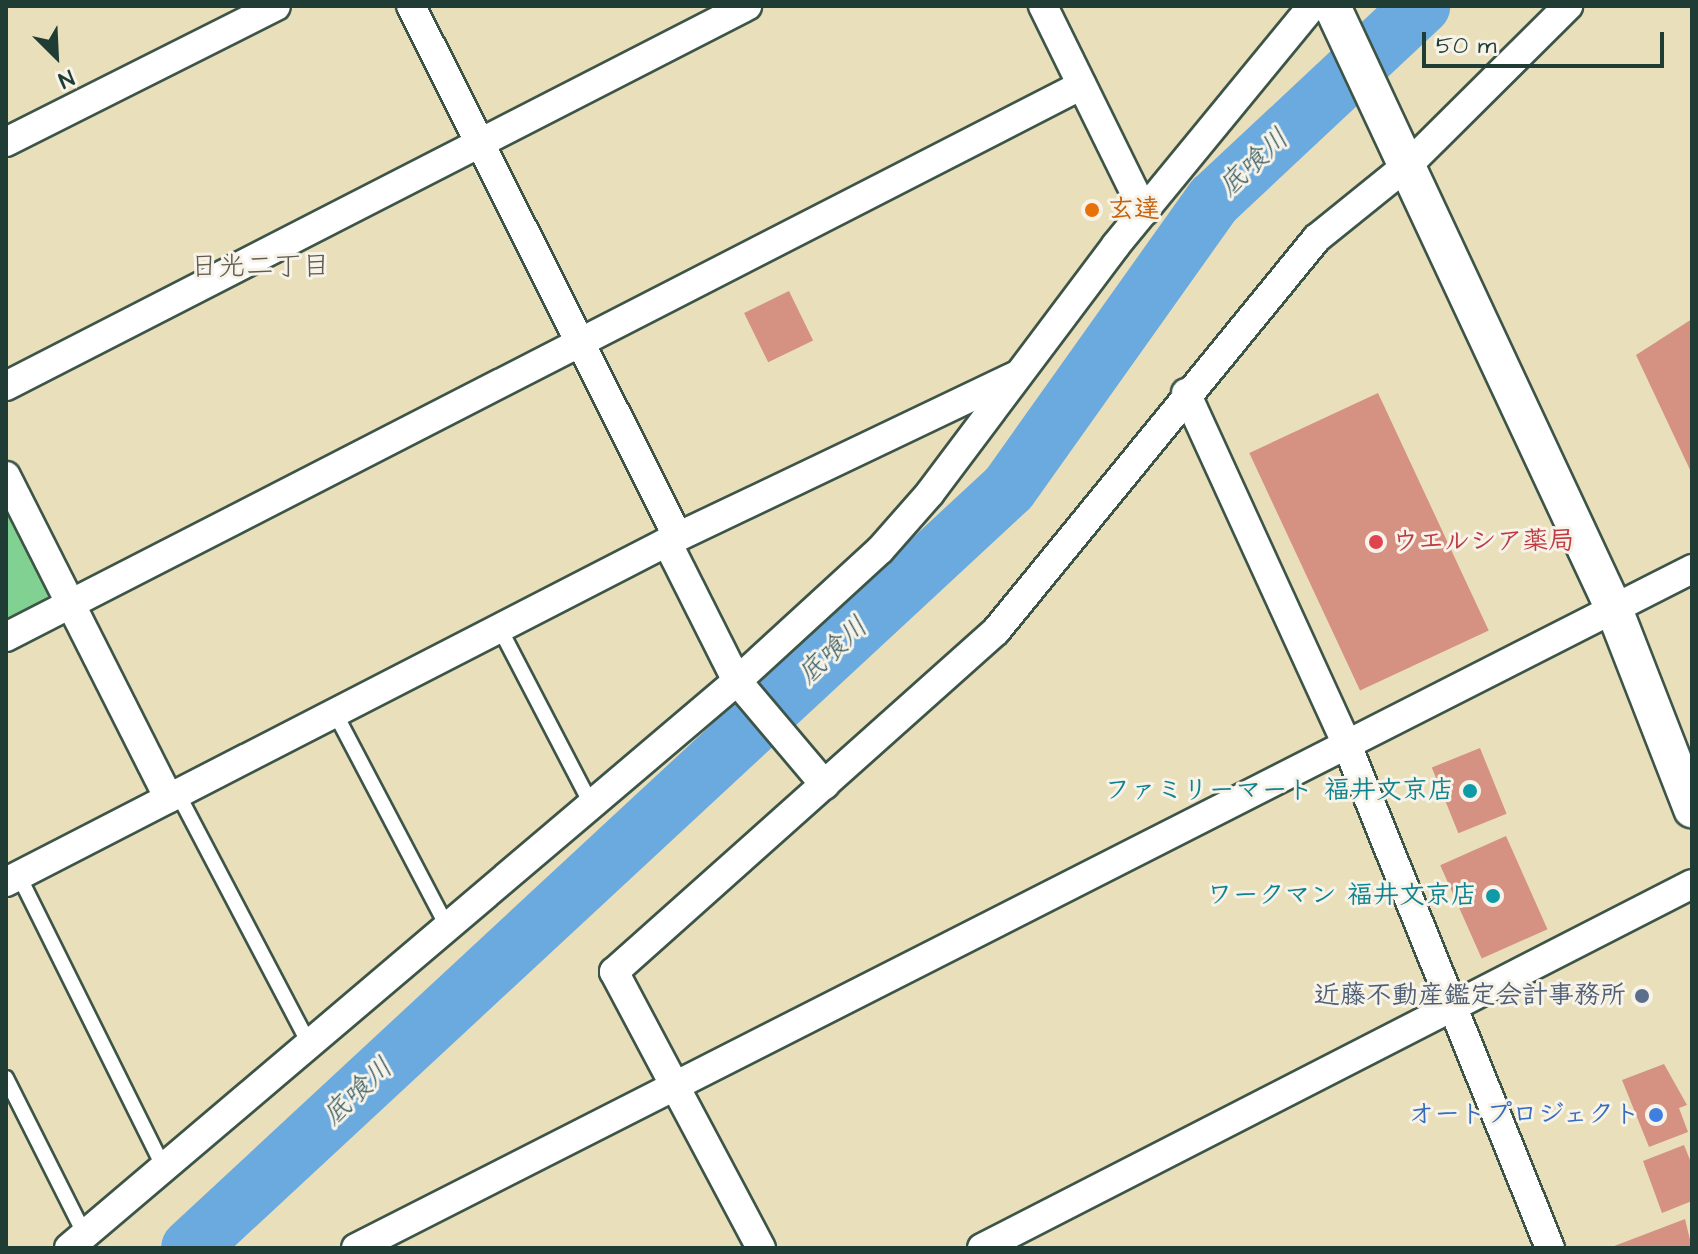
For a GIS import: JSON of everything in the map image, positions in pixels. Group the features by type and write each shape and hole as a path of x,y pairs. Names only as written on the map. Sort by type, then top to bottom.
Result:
{"street":[{"path":"6,142 276,6"},
{"path":"411,6 581,342 742,687 818,778"},
{"path":"6,386 747,6"},
{"path":"1043,6 1144,211"},
{"path":"761,1248 614,972 818,778 996,631 1186,393 1317,238 1568,6"},
{"path":"76,1240 591,804 742,687 880,550 1144,211 1327,10 1406,154 1614,609 1692,809"},
{"path":"6,637 1082,85"},
{"path":"12,879 673,539 1019,374"},
{"path":"1186,393 1347,745 1456,1007 1550,1248"},
{"path":"6,476 173,796"},
{"path":"356,1248 1692,569"},
{"path":"998,1244 1692,884"}],"lane":[{"path":"500,629 591,804"},
{"path":"335,713 447,926"},
{"path":"173,796 309,1043"},
{"path":"12,879 163,1166"},
{"path":"6,1078 76,1240"}],"green space":[{"path":"6,476 71,604 6,637"}],"building":[{"path":"789,291 813,340 768,362 744,313"},
{"path":"1692,319 1692,474 1636,355"},
{"path":"1378,393 1489,630 1360,690 1249,453"},
{"name":"ファミリーマート 福井文京店","path":"1480,748 1507,814 1458,833 1432,767"},
{"name":"ワークマン 福井文京店","path":"1506,836 1547,929 1482,958 1440,865"},
{"path":"1664,1064 1687,1105 1679,1108 1688,1132 1649,1147 1622,1080"},
{"path":"1684,1145 1692,1165 1692,1201 1662,1213 1643,1161"},
{"path":"1685,1219 1692,1248 1609,1248"}],"waterway":[{"name":"底喰川","path":"190,1248 1009,488 1214,200 1421,6"}],"place":[{"name":"玄達","path":"1092,210"},
{"name":"ウエルシア薬局","path":"1376,542"},
{"name":"ファミリーマート 福井文京店","path":"1470,791"},
{"name":"ワークマン 福井文京店","path":"1493,896"},
{"name":"近藤不動産鑑定会計事務所","path":"1642,996"},
{"name":"オートプロジェクト","path":"1656,1115"}],"district":[{"name":"日光二丁目","path":"260,267"}]}
